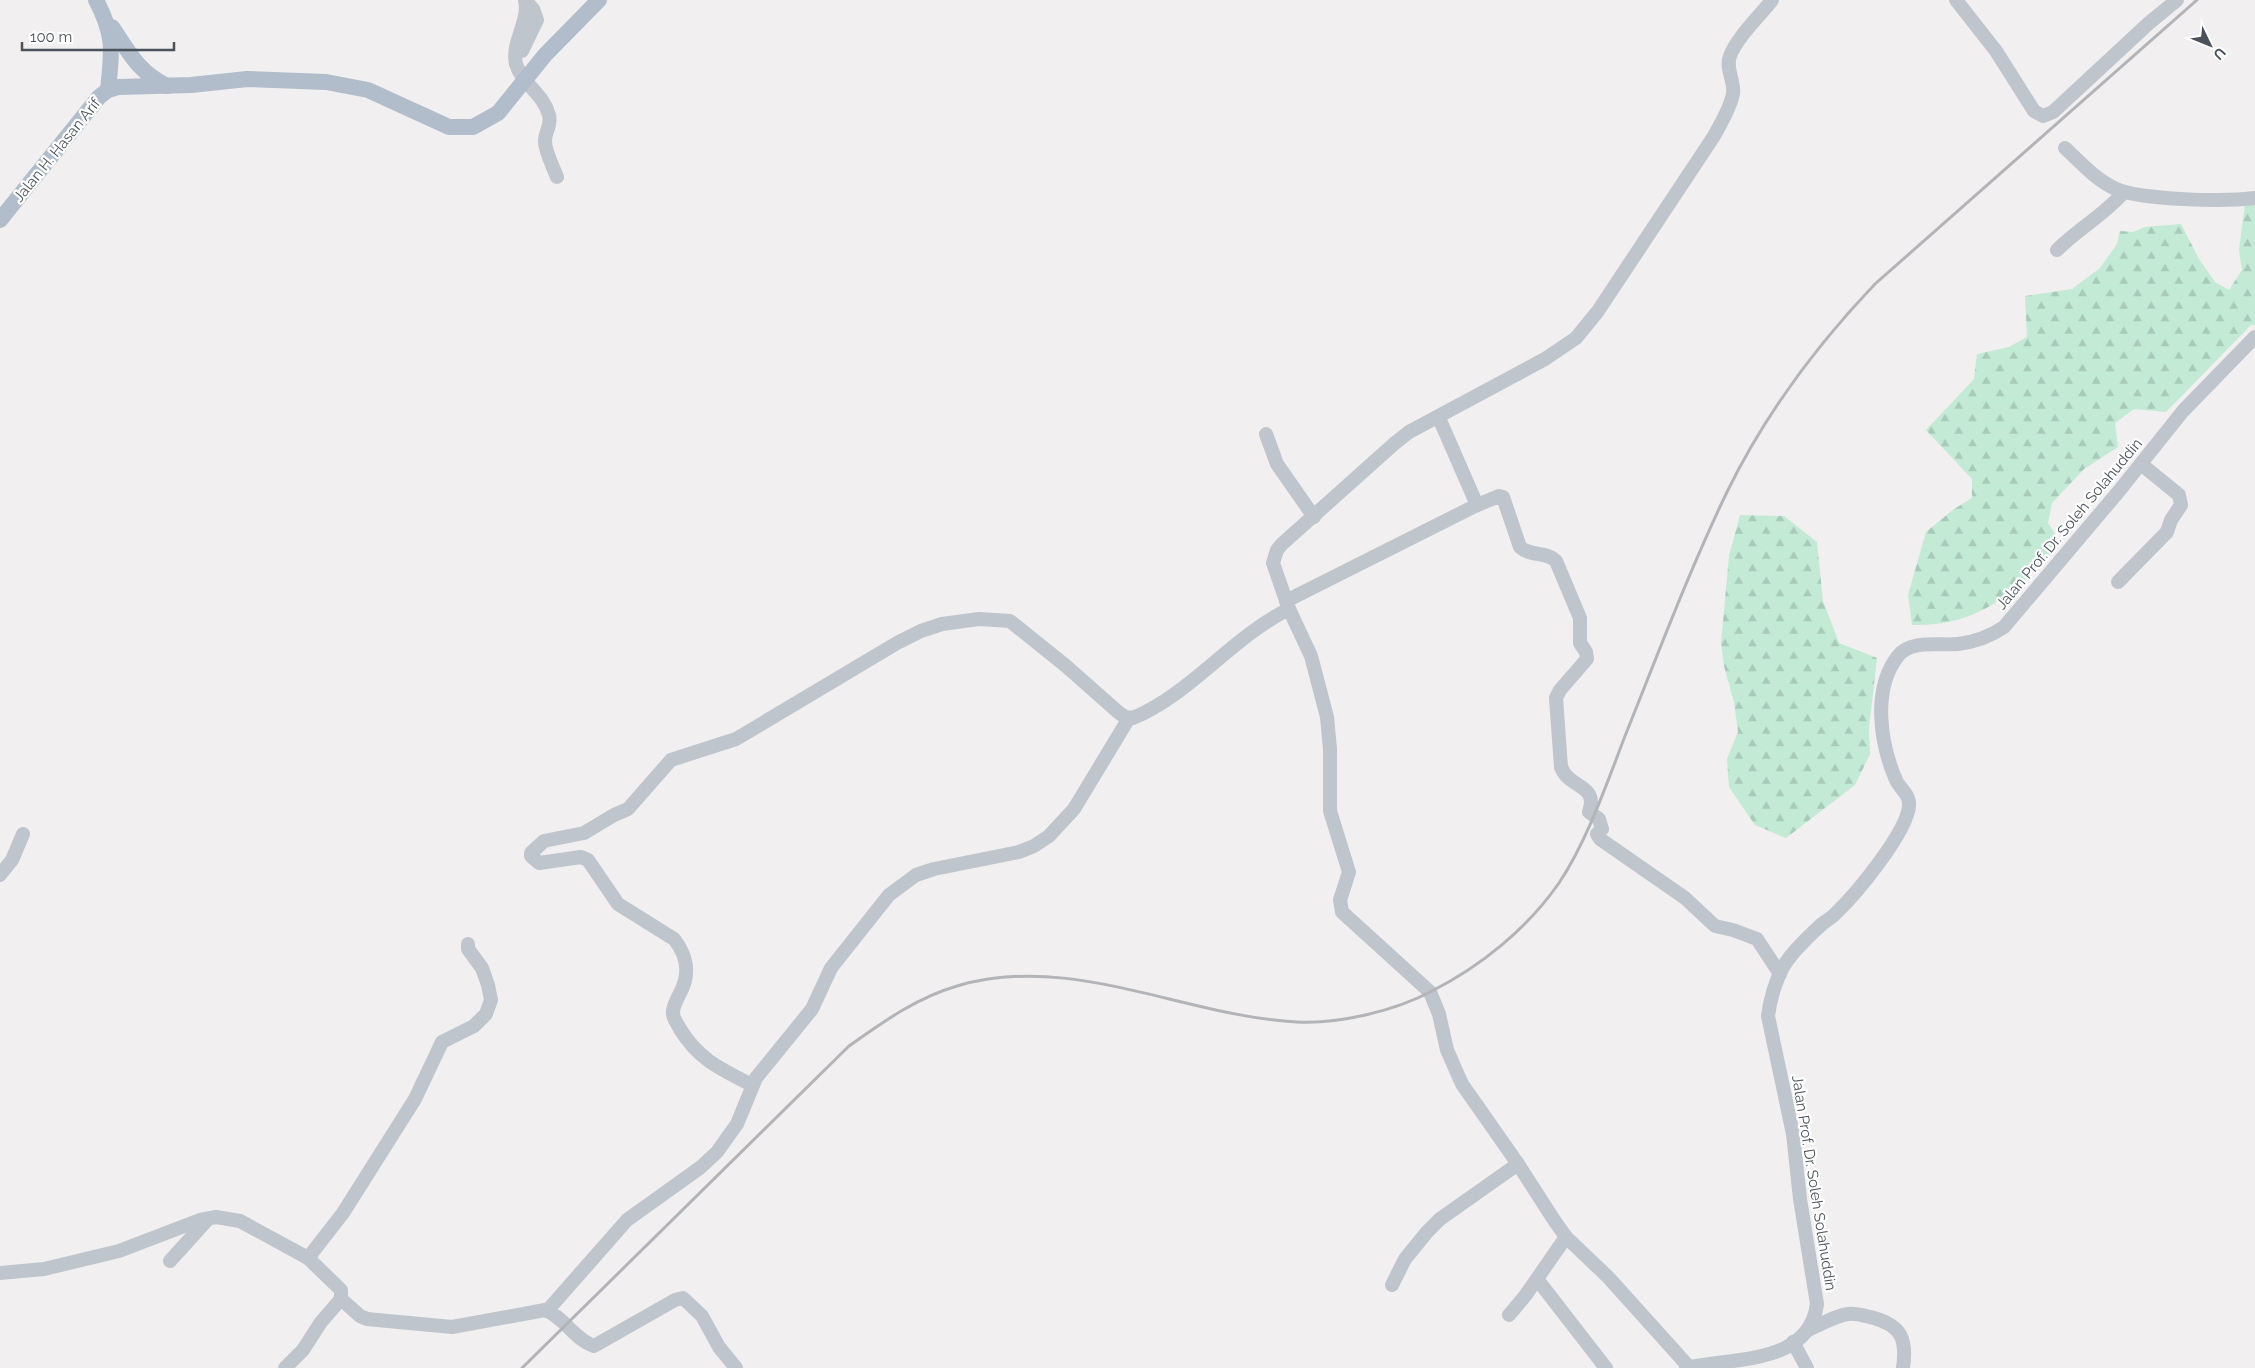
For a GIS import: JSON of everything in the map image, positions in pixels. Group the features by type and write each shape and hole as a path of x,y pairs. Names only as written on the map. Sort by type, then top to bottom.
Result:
{"main road":[{"name":"Jalan H. Hasan Arif","path":"96,0 106,19 140,69 151,78 167,86"},
{"path":"108,90 247,80 326,82 368,90 440,124 457,128 473,127 490,119 509,101 521,75 545,55 599,0"},
{"name":"Jalan H. Hasan Arif","path":"0,220 98,97 108,90 112,44 106,19"}],"street":[{"path":"1772,0 1735,46 1729,57 1728,66 1733,93 1726,113 1714,136 1588,325 1564,347 1439,418 1409,432 1395,442 1277,550 1273,563 1287,605 1312,656 1327,716 1330,749 1330,810 1349,872 1340,900 1342,912 1430,992 1439,1014 1447,1050 1462,1084 1566,1237 1608,1277 1688,1368 1761,1357 1793,1342 1808,1330 1848,1314 1858,1314 1888,1322 1899,1331 1903,1341 1903,1368"},
{"path":"1956,0 1996,51 2034,111 2043,116 2053,112 2149,23 2177,0"},
{"path":"525,1 522,27 515,48 516,63 521,75 541,97 549,116 550,124 545,141 557,177"},
{"path":"2065,148 2100,180 2124,192 2228,201 2255,198"},
{"path":"2056,250 2072,235 2104,212 2124,192"},
{"name":"Jalan Prof. Dr. Soleh Solahuddin","path":"1808,1330 1814,1321 1817,1304 1800,1199 1793,1134 1768,1016 1770,1003 1780,974 1789,960 1822,924 1837,913 1883,858 1895,838 1909,806 1906,793 1896,781 1885,741 1881,710 1884,683 1892,664 1907,647 1938,643 1961,644 1993,635 2004,627 2183,411 2255,337"},
{"path":"1439,418 1477,505"},
{"path":"1266,434 1278,464 1314,517"},
{"path":"2118,582 2167,532 2171,520 2181,505 2179,496 2141,464"},
{"path":"752,1084 713,1065 702,1057 694,1049 676,1021 673,1011 685,982 687,969 679,946 674,939 618,904 588,860 581,857 539,863 531,856 531,853 538,845 544,841 584,833 628,809 671,760 736,739 897,643 921,631 949,623 979,619 1010,621 1066,666 1118,712 1129,718 1141,715 1176,692 1287,605 1477,505 1499,496 1505,498 1520,547 1530,553 1550,556 1556,561 1580,618 1580,643 1586,652 1587,659 1560,690 1556,698 1561,767 1566,776 1591,796 1592,803 1589,812 1599,819 1602,829 1598,834 1600,839 1685,898 1715,926 1733,930 1757,939 1780,974"},
{"path":"547,1311 627,1220 701,1167 718,1152 737,1124 746,1106 752,1084 812,1010 831,968 889,895 916,875 934,869 1019,852 1034,846 1049,836 1074,809 1129,718"},
{"path":"0,875 12,860 23,834"},
{"path":"308,1258 343,1213 415,1099 442,1042 474,1026 486,1014 491,1000 488,985 482,968 468,949 468,944"},
{"path":"1392,1285 1405,1259 1440,1219 1518,1164"},
{"path":"170,1261 210,1217"},
{"path":"3,1273 44,1269 119,1251 210,1217 240,1221 308,1258 340,1287 341,1299 321,1322 303,1350 285,1368"},
{"path":"1509,1315 1537,1280 1566,1237"},
{"path":"1537,1280 1606,1368"},
{"path":"341,1299 360,1316 367,1319 443,1328 542,1310 547,1311 594,1346 675,1300 683,1298 702,1316 719,1347 736,1368"},
{"path":"1793,1342 1807,1368"}],"green space":[{"path":"2245,204 2255,204 2255,325 2251,325 2166,412 2134,409 2115,423 2118,447 2084,469 2052,503 2048,523 2061,543 2013,590 1978,612 1958,620 1936,624 1912,625 1908,595 1926,532 1954,509 1972,498 1972,479 1926,430 1974,379 1977,354 2009,347 2027,337 2025,296 2072,289 2100,268 2117,244 2120,231 2133,232 2145,227 2181,224 2199,259 2215,282 2229,290 2242,270 2239,250"},
{"path":"1740,515 1784,516 1817,542 1823,601 1839,643 1877,658 1869,728 1870,754 1855,785 1786,838 1755,825 1729,787 1727,759 1738,732 1734,702 1724,666 1721,643 1729,556"}],"railway":[{"path":"522,1368 849,1046 887,1020 928,997 957,986 1000,978 1042,976 1085,981 1127,989 1254,1017 1297,1022 1331,1021 1366,1015 1401,1005 1417,998 1468,970 1502,945 1533,916 1546,900 1559,883 1579,849 1596,811 1674,613 1713,522 1742,463 1793,382 1832,332 1875,284 2197,0"}]}
